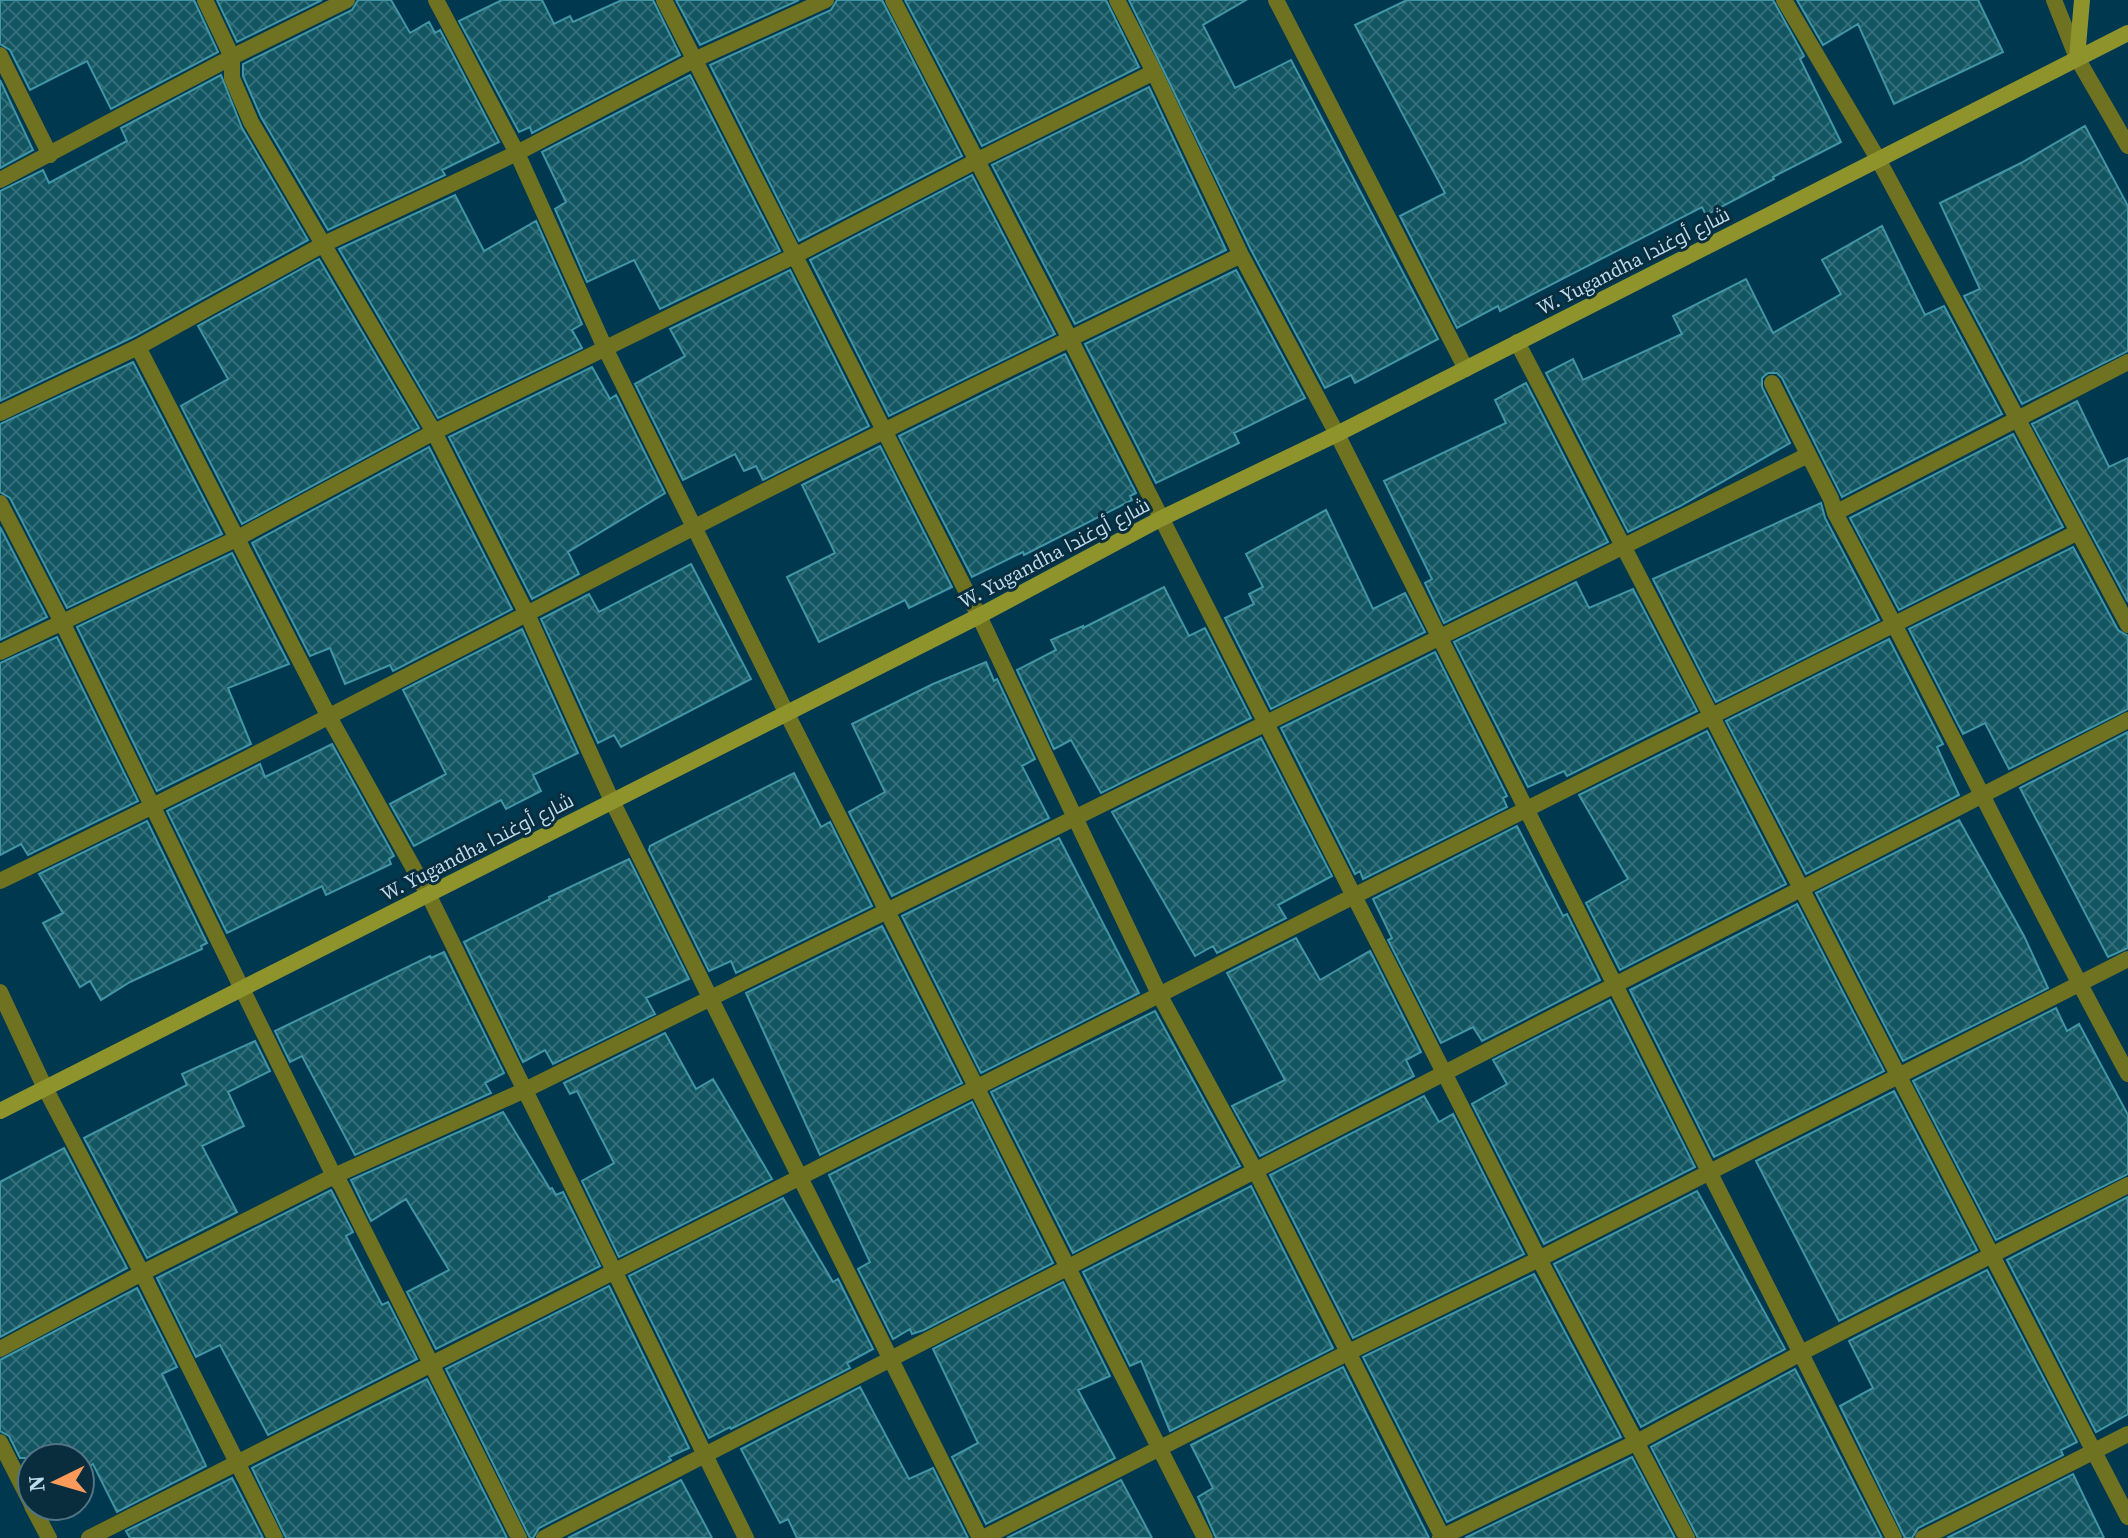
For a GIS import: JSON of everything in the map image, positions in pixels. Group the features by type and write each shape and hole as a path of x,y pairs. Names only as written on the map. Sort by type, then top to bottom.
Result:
{"street":[{"path":"205,0 232,57 232,78 251,122 434,432 527,614 612,801 981,1538 2128,959"},
{"path":"0,180 347,0"},
{"path":"436,0 517,153 605,348 693,528 1205,1538"},
{"path":"664,0 979,616 1160,996 1256,1172 1442,1538 1637,1442 1801,1353 2128,1185"},
{"path":"0,413 138,347 324,244 517,153 694,60 826,0"},
{"path":"893,0 1070,339 1539,1259 1687,1538"},
{"path":"1117,0 1241,255 1337,434 1894,1538"},
{"path":"1276,0 1466,369"},
{"path":"1784,0 1878,159 2128,625"},
{"path":"2054,0 2077,58 2128,146"},
{"path":"2077,58 2082,0"},
{"name":"W. Yugandha شارع أوغندا","path":"0,1111 979,616 1160,519 1337,434 2128,33"},
{"path":"0,55 50,155"},
{"path":"0,652 236,539 434,432 796,255 1154,72"},
{"path":"0,881 152,808 693,528 1241,255"},
{"path":"1517,342 2128,1517"},
{"path":"138,347 328,715 428,894 746,1538"},
{"path":"1835,513 2128,362"},
{"path":"1772,383 1831,499 1835,513 1896,624 2128,1074"},
{"path":"0,1349 334,1176 525,1090 1808,455"},
{"path":"0,503 62,622 334,1176 519,1538"},
{"path":"89,1538 2078,532"},
{"path":"544,1538 2128,720"},
{"path":"0,992 45,1088 275,1538"},
{"path":"1923,1538 2128,1434"},
{"path":"0,1442 16,1474"}],"building":[{"path":"0,0 194,0 218,52 111,109 87,61 30,90 10,50 0,44"},
{"path":"217,0 322,0 237,42"},
{"path":"358,0 391,0 410,33 429,22 435,33 440,30 499,142 442,170 445,175 328,230 261,117 243,76 243,64 352,10"},
{"path":"502,0 542,0 554,24 570,16 573,22 622,0 653,0 680,55 532,133 530,127 519,132 459,21"},
{"path":"676,0 799,0 700,45"},
{"path":"837,0 882,0 962,156 799,241 710,65 831,10"},
{"path":"905,0 1106,0 1139,67 982,146"},
{"path":"1129,0 1246,0 1203,25 1235,88 1291,60 1438,339 1355,383 1351,375 1325,388 1251,250"},
{"path":"1407,0 1773,0 1804,56 1800,59 1841,142 1706,215 1702,207 1500,311 1498,306 1457,328 1400,216 1445,193 1355,25"},
{"path":"1797,0 1978,0 2003,52 1894,104 1858,24 1823,45"},
{"path":"221,75 242,128 308,240 133,337 0,401 0,191 43,170 49,183 127,141 121,128"},
{"path":"690,75 780,251 660,309 634,260 587,282 555,209 566,202 542,152"},
{"path":"0,80 33,150 0,168"},
{"path":"1149,87 1226,250 1075,324 992,165"},
{"path":"2085,126 2128,206 2128,351 2022,404 1964,296 1980,289 1940,203 2021,163"},
{"path":"972,175 1055,334 889,416 810,260"},
{"path":"455,195 484,251 536,221 582,324 572,330 582,348 438,418 339,249"},
{"path":"1882,226 1925,315 1944,306 2002,414 1842,497 1782,378 1777,373 1768,373 1762,378 1762,387 1790,443 1628,532 1546,373 1573,359 1583,380 1682,334 1673,316 1746,279 1773,333 1841,294 1822,260"},
{"path":"319,259 419,428 242,524 181,406 228,379 198,326"},
{"path":"790,270 869,426 763,480 756,466 744,471 735,454 683,480 635,384 685,356 670,329"},
{"path":"1236,270 1305,398 1234,433 1239,443 1156,483 1085,344"},
{"path":"1065,354 1136,493 1130,496 1132,500 1024,555 1023,552 972,577 899,436"},
{"path":"133,362 222,534 67,608 10,498 0,492 0,424"},
{"path":"592,367 610,399 616,395 665,493 568,552 579,574 532,599 449,437"},
{"path":"1526,383 1608,542 1444,623 1425,583 1432,579 1384,481 1506,423 1495,400"},
{"path":"2077,401 2109,467 2128,458 2128,602 2032,424"},
{"path":"2013,434 2063,527 1899,610 1850,518"},
{"path":"880,446 952,587 909,608 905,600 819,642 787,577 835,553 802,485"},
{"path":"429,447 512,609 393,671 390,665 345,684 330,648 310,656 252,543"},
{"path":"1821,503 1825,518 1879,620 1716,702 1653,579"},
{"path":"1326,510 1373,609 1405,593 1425,632 1271,709 1225,618 1254,604 1249,594 1263,587 1246,554"},
{"path":"0,527 47,617 0,640"},
{"path":"2073,547 2118,630 2128,636 2128,709 2009,769 1985,723 1963,734 1909,629"},
{"path":"232,553 289,664 228,688 251,744 157,791 77,627"},
{"path":"691,564 751,679 621,747 614,735 598,743 541,619 589,594 599,612"},
{"path":"1576,582 1589,608 1633,589 1697,711 1567,776 1564,771 1528,787 1454,642"},
{"path":"1164,587 1189,636 1205,628 1251,718 1101,793 1071,740 1054,749 1017,670 1056,650 1051,640 1083,628"},
{"path":"522,629 578,753 533,775 541,791 506,809 501,800 414,846 390,804 446,774 403,690"},
{"path":"57,637 138,801 28,855 21,844 0,855 0,663"},
{"path":"1889,639 1943,744 1937,747 1959,795 1806,874 1726,721"},
{"path":"1435,652 1507,796 1503,798 1507,807 1363,879 1360,871 1355,874 1281,728"},
{"path":"986,662 1035,759 1022,766 1049,818 892,896 849,812 885,792 852,724"},
{"path":"1707,731 1786,884 1620,970 1586,903 1628,879 1579,795"},
{"path":"2128,732 2128,948 2108,957 2020,788"},
{"path":"1261,738 1332,876 1278,905 1286,918 1217,953 1213,946 1195,956 1112,812"},
{"path":"332,744 394,856 389,859 391,864 326,895 322,886 227,933 167,811 260,764 265,777"},
{"path":"794,773 821,827 830,822 872,906 736,973 731,961 709,971 649,850 650,846"},
{"path":"1959,820 2024,936 2048,988 1903,1061 1816,893"},
{"path":"147,821 207,943 201,946 202,949 130,982 101,1000 90,981 80,987 43,923 63,913 39,874"},
{"path":"1517,826 1600,980 1482,1041 1473,1027 1441,1043 1388,940 1392,938 1373,899"},
{"path":"1059,838 1139,993 981,1073 902,916"},
{"path":"629,859 689,979 646,998 655,1014 553,1064 545,1050 523,1062 464,942"},
{"path":"1797,904 1884,1071 1714,1157 1630,990"},
{"path":"882,926 962,1083 820,1155 746,993"},
{"path":"1296,938 1320,980 1370,951 1421,1052 1406,1060 1414,1076 1260,1156 1232,1106 1285,1080 1227,973"},
{"path":"444,952 504,1073 485,1083 491,1093 355,1155 302,1056 290,1062 275,1031"},
{"path":"1610,1000 1695,1167 1544,1244 1472,1104 1507,1084 1493,1060"},
{"path":"2056,1008 2067,1031 2079,1024 2128,1115 2128,1174 1996,1240 1913,1081"},
{"path":"1155,1011 1240,1166 1073,1253 991,1092"},
{"path":"665,1033 696,1089 713,1079 772,1179 619,1257 582,1181 614,1163 577,1091 570,1094 564,1083"},
{"path":"255,1041 270,1071 228,1092 244,1126 202,1146 237,1212 147,1258 84,1138 187,1085 182,1074"},
{"path":"1894,1091 1977,1250 1839,1321 1756,1161"},
{"path":"1424,1096 1439,1122 1453,1114 1524,1254 1353,1338 1270,1175"},
{"path":"972,1102 1053,1263 924,1330 912,1334 910,1329 893,1339 858,1269 870,1262 829,1175"},
{"path":"503,1112 550,1189 556,1195 563,1192 600,1266 436,1349 407,1292 449,1270 406,1199 371,1221 351,1180"},
{"path":"64,1148 127,1268 0,1337 0,1182"},
{"path":"1251,1186 1333,1348 1170,1431 1141,1361 1130,1366 1083,1272"},
{"path":"331,1190 353,1232 346,1236 382,1305 388,1302 417,1359 268,1435 220,1345 196,1357 157,1278"},
{"path":"1697,1191 1785,1349 1641,1427 1554,1264"},
{"path":"2128,1197 2128,1414 2096,1432 2007,1260"},
{"path":"783,1198 833,1282 838,1279 873,1349 847,1363 850,1368 709,1438 629,1276"},
{"path":"1987,1270 2077,1442 2061,1450 2063,1455 1918,1528 1912,1538 1905,1538 1840,1406 1873,1388 1849,1341"},
{"path":"1534,1274 1621,1437 1447,1522 1363,1357"},
{"path":"1063,1282 1110,1376 1078,1390 1115,1458 986,1524 952,1457 978,1443 933,1349"},
{"path":"609,1286 689,1448 539,1528 530,1538 446,1369"},
{"path":"137,1288 177,1367 162,1374 206,1466 117,1512 96,1470 96,1442 16,1442 16,1450 9,1436 0,1431 0,1360"},
{"path":"1343,1367 1429,1538 1216,1538 1198,1497 1213,1488 1191,1445"},
{"path":"1795,1369 1882,1538 1698,1538 1651,1447"},
{"path":"427,1379 507,1538 286,1538 252,1468"},
{"path":"860,1387 909,1479 933,1468 968,1538 797,1538 788,1519 780,1523 741,1449"},
{"path":"1632,1457 1675,1538 1465,1538"},
{"path":"2073,1474 2104,1538 1947,1538"},
{"path":"232,1478 263,1538 130,1538 126,1531"},
{"path":"681,1480 712,1538 568,1538"},
{"path":"1121,1480 1152,1538 1007,1538"}]}
